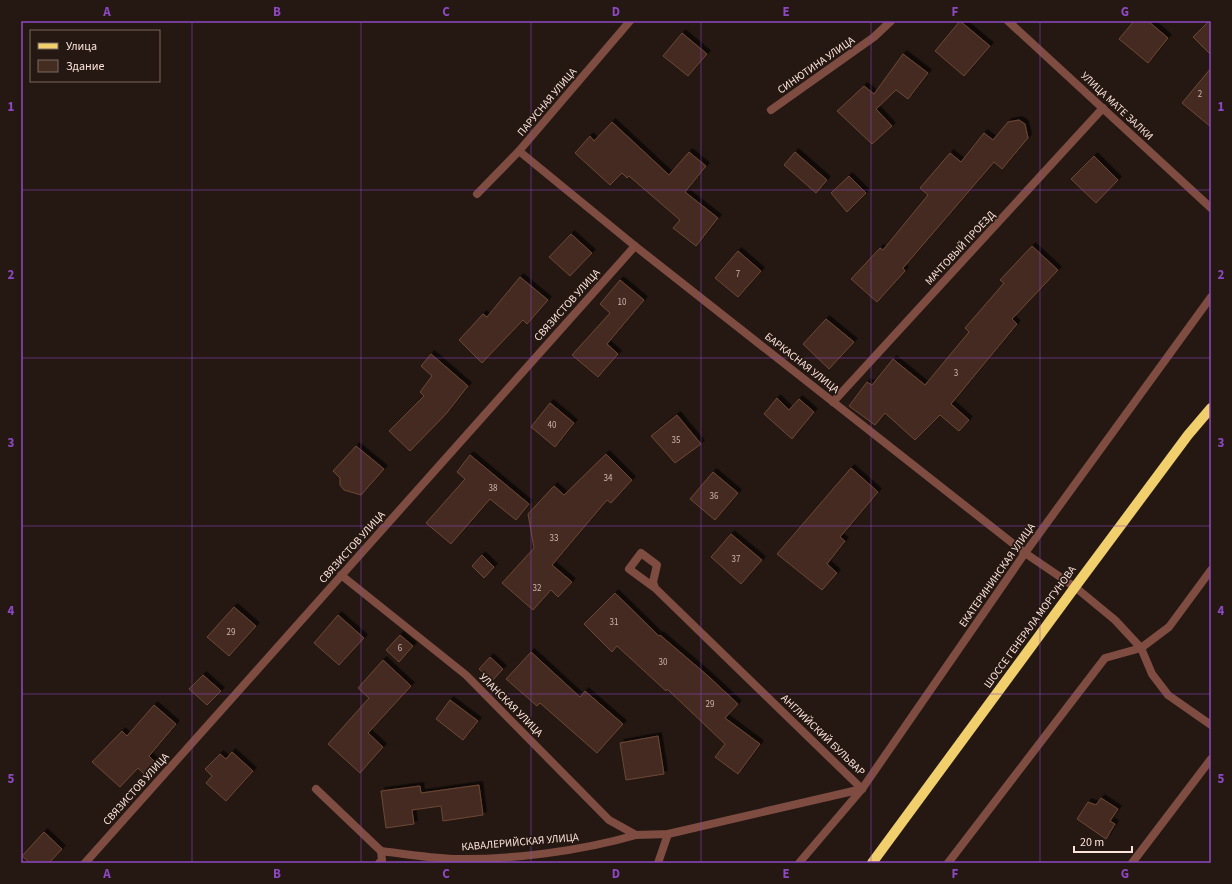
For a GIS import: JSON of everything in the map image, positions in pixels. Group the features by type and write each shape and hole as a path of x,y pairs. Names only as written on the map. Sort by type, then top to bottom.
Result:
{"main road":[{"name":"ШОССЕ ГЕНЕРАЛА МОРГУНОВА","path":"872,863 1075,587 1211,408"}],"street":[{"name":"ПАРУСНАЯ УЛИЦА","path":"477,194 519,151 630,21"},
{"name":"СИНЮТИНА УЛИЦА","path":"771,110 874,37 891,21"},
{"name":"УЛИЦА МАТЕ ЗАЛКИ","path":"1008,21 1211,208"},
{"name":"МАЧТОВЫЙ ПРОЕЗД","path":"833,402 1103,108"},
{"name":"БАРКАСНАЯ УЛИЦА","path":"519,151 635,246 833,402 1025,553 1075,587 1115,620 1141,648 1152,674 1168,695 1211,725"},
{"name":"СВЯЗИСТОВ УЛИЦА","path":"85,863 635,246"},
{"name":"ЕКАТЕРИНИНСКАЯ УЛИЦА","path":"799,863 862,789 1025,553 1211,297"},
{"path":"948,863 1105,658 1141,648 1169,627 1211,570"},
{"name":"УЛАНСКАЯ УЛИЦА","path":"341,575 466,675 609,820 636,835"},
{"name":"АНГЛИЙСКИЙ БУЛЬВАР","path":"655,588 862,789"},
{"path":"1132,863 1211,759"},
{"path":"316,789 381,851 382,860 379,863"},
{"name":"АНГЛИЙСКИЙ БУЛЬВАР","path":"668,834 862,789"},
{"path":"636,835 668,834 658,863"},
{"name":"КАВАЛЕРИЙСКАЯ УЛИЦА","path":"381,851 452,859 481,859 602,845 636,835"}],"building":[{"path":"960,21 990,46 964,76 935,51"},
{"path":"1134,21 1148,21 1168,38 1148,63 1119,39"},
{"path":"1209,21 1211,21 1211,55 1193,37"},
{"path":"682,33 707,54 688,76 663,56"},
{"path":"903,54 928,73 908,99 896,90 876,109 892,126 872,144 837,111 864,86 874,94"},
{"path":"1211,68 1211,127 1182,103"},
{"path":"1019,120 1025,124 1028,138 1002,169 994,162 903,268 905,271 877,302 851,279 880,248 883,250 928,195 920,188 950,153 961,162 984,133 993,140 1008,122"},
{"path":"612,122 669,175 689,152 706,166 685,192 718,218 696,246 673,228 680,220 629,176 627,178 622,173 610,185 575,153 590,136 594,141"},
{"path":"795,152 827,180 816,193 784,165"},
{"path":"1094,156 1118,180 1096,203 1071,179"},
{"path":"849,176 866,193 847,212 831,193"},
{"path":"571,234 592,253 570,276 549,257"},
{"path":"1032,246 1058,270 1012,319 1017,324 951,404 969,420 959,431 940,415 915,440 885,413 875,425 849,406 867,382 872,385 893,359 925,385 969,332 965,328 1004,283 1000,280"},
{"path":"738,251 761,271 738,297 715,278"},
{"path":"520,277 548,300 527,324 523,320 482,363 459,340 483,314 487,317"},
{"path":"620,280 644,300 607,344 618,354 598,377 572,355 610,313 600,304"},
{"path":"826,319 854,342 829,369 803,344"},
{"path":"431,354 468,386 446,414 410,451 389,431 424,396 420,392 432,376 421,366"},
{"path":"777,398 789,410 799,399 814,412 792,439 764,414"},
{"path":"550,403 574,423 555,447 531,427"},
{"path":"677,415 701,444 675,463 651,436"},
{"path":"356,446 384,469 361,495 344,490 340,485 340,478 333,471"},
{"path":"606,454 632,480 611,503 607,500 552,565 572,582 558,597 551,590 533,610 502,583 534,548 528,514 554,486 564,495"},
{"path":"470,455 529,504 516,520 490,499 451,544 426,523 465,479 457,472"},
{"path":"851,468 878,492 840,537 845,541 827,564 837,573 822,590 777,554"},
{"path":"713,472 738,493 715,520 690,499"},
{"path":"731,534 762,560 741,584 711,557"},
{"path":"482,555 494,567 484,578 472,566"},
{"path":"615,593 659,636 660,635 708,676 738,704 725,718 760,744 738,774 715,757 725,744 667,689 666,691 617,646 612,652 584,624"},
{"path":"234,607 256,626 229,656 207,637"},
{"path":"338,615 364,638 339,665 314,643"},
{"path":"400,635 413,646 399,662 386,650"},
{"path":"531,652 580,697 585,691 623,724 597,753 540,703 537,706 506,679"},
{"path":"490,657 503,669 492,681 479,669"},
{"path":"383,660 411,686 368,733 383,747 360,773 328,744 369,698 358,688"},
{"path":"203,675 221,691 207,705 189,689"},
{"path":"450,700 478,721 463,740 436,719"},
{"path":"154,705 176,724 149,756 157,764 146,776 138,768 120,787 92,762 122,731 127,736"},
{"path":"658,736 664,774 626,780 620,743"},
{"path":"232,752 253,771 226,801 206,783 212,776 205,769 220,754 226,759"},
{"path":"479,785 483,815 443,821 441,806 412,810 414,824 386,828 381,791 420,786 421,793"},
{"path":"1101,798 1118,809 1110,821 1115,824 1106,839 1077,819 1088,802 1096,805"},
{"path":"44,832 62,849 49,863 30,863 22,856"}]}
